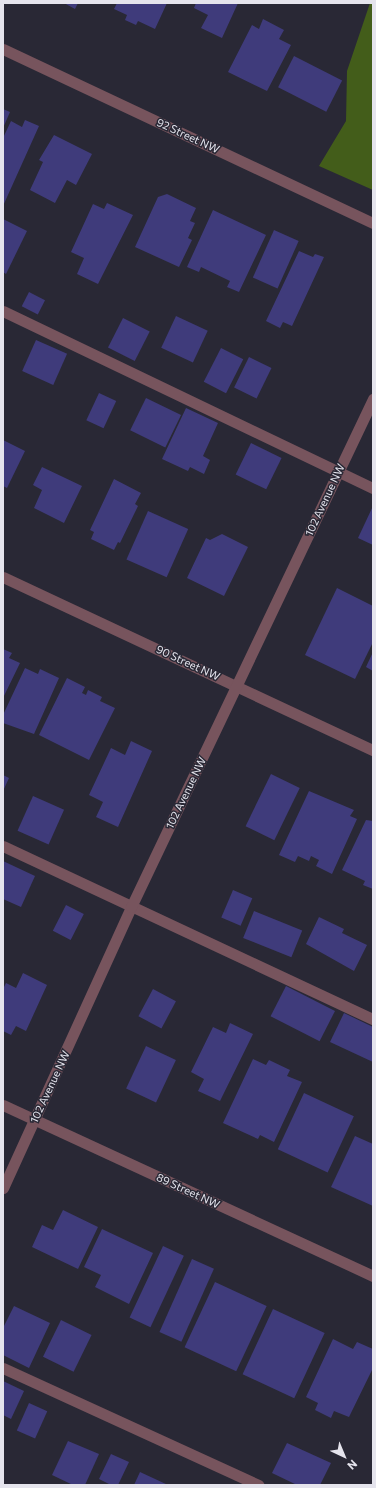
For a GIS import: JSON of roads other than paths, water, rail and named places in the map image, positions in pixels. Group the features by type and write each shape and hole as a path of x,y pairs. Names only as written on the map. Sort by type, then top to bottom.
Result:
{"street":[{"name":"92 Street NW","path":"3,49 373,224"},
{"path":"3,311 373,488"},
{"name":"102 Avenue NW","path":"3,1188 131,907 373,399"},
{"name":"90 Street NW","path":"3,577 373,750"},
{"path":"3,846 373,1019"},
{"name":"89 Street NW","path":"3,1105 373,1276"},
{"path":"3,1368 260,1485"}]}
